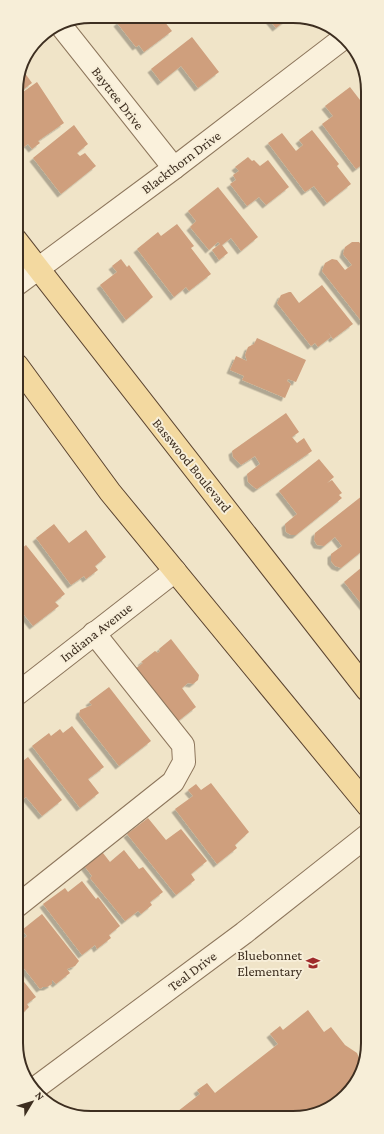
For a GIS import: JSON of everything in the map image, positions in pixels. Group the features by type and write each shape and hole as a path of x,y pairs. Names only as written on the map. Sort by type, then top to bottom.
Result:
{"main road":[{"name":"Basswood Boulevard","path":"23,249 361,682"},
{"path":"23,374 110,492 361,797"}],"street":[{"name":"Baytree Drive","path":"63,29 174,168"},
{"name":"Blackthorn Drive","path":"23,280 174,168 339,41"},
{"name":"Indiana Avenue","path":"23,689 175,571"},
{"path":"23,901 173,782 184,762 184,745 94,633"},
{"name":"Teal Drive","path":"43,1082 244,933 361,841"}],"building":[{"path":"117,23 166,23 172,31 144,52 139,45 136,47"},
{"path":"272,23 282,23 276,28"},
{"path":"192,37 219,72 198,88 181,66 161,82 151,69"},
{"path":"25,73 32,83 23,90"},
{"path":"37,82 64,123 38,141 40,143 32,149 28,144 23,148 23,92"},
{"path":"350,87 361,101 361,165 356,169 322,124 333,116 325,106"},
{"path":"74,125 88,144 77,153 80,156 85,153 96,166 61,194 33,158"},
{"path":"312,130 339,164 337,166 351,184 327,203 314,186 305,192 268,143 282,133 296,151 303,145 299,140"},
{"path":"248,157 260,166 268,160 289,187 266,205 259,197 247,206 230,184 236,180 233,175 239,171 235,167"},
{"path":"218,187 258,237 241,251 231,238 222,245 228,253 219,260 212,250 220,244 218,242 209,250 190,227 196,221 188,211"},
{"path":"177,224 194,246 191,248 211,274 189,291 186,287 174,297 137,249 158,232 161,236"},
{"path":"352,242 359,242 361,245 361,321 322,271 325,263 332,259 337,260 345,270 352,265 343,254 345,247"},
{"path":"121,259 127,267 129,265 153,297 126,320 100,285 117,272 112,266"},
{"path":"322,285 353,324 333,339 328,332 331,337 318,347 315,343 311,346 277,303 281,295 291,292 299,303"},
{"path":"257,338 306,360 296,382 288,379 287,381 291,384 285,398 242,380 244,376 230,370 236,356 247,361 245,355 248,347 254,344"},
{"path":"286,413 299,432 292,437 297,443 304,438 312,451 257,489 248,482 247,474 260,464 255,456 241,465 233,457 232,451"},
{"path":"319,459 334,477 327,483 332,480 342,493 339,495 342,498 296,535 291,535 286,532 285,524 297,514 279,491"},
{"path":"361,497 361,552 341,568 335,566 331,561 331,554 342,546 335,537 324,546 317,545 314,540 315,533"},
{"path":"54,524 69,543 86,530 106,557 95,566 98,570 86,579 84,576 71,585 36,538"},
{"path":"26,545 65,594 55,602 59,606 33,626 23,614 23,547"},
{"path":"361,568 361,603 344,582"},
{"path":"171,639 199,675 198,680 193,684 188,683 182,688 196,707 177,722 135,669 155,651 158,653 160,651 159,649"},
{"path":"109,687 151,741 119,766 79,715 80,710 92,705 89,702"},
{"path":"72,726 104,767 88,779 99,793 80,808 32,746 49,733 51,736 60,729 63,733"},
{"path":"28,757 62,800 42,816 26,797 23,799 23,761"},
{"path":"211,783 249,832 235,845 237,848 217,864 175,809 193,796 188,790 196,784 201,790"},
{"path":"148,818 166,840 181,829 207,861 191,874 195,880 176,895 127,834"},
{"path":"96,844 110,862 124,850 139,869 143,867 163,892 150,902 152,905 141,914 138,911 125,921 90,878 92,876 78,858"},
{"path":"82,881 96,899 98,897 120,926 109,935 111,938 97,949 95,945 82,955 43,904 65,888 68,892"},
{"path":"42,914 79,961 75,966 67,969 70,973 56,984 52,980 52,984 40,989 23,967 23,939 27,936 23,929"},
{"path":"23,981 36,997 27,1004 29,1007 23,1013"},
{"path":"308,1010 324,1032 331,1027 345,1045 357,1053 359,1059 356,1069 350,1081 338,1094 327,1102 307,1110 178,1111 200,1094 197,1090 207,1083 215,1093 278,1044 270,1034 280,1026 283,1030"}],"place":[{"name":"Bluebonnet Elementary","path":"313,963"}]}
